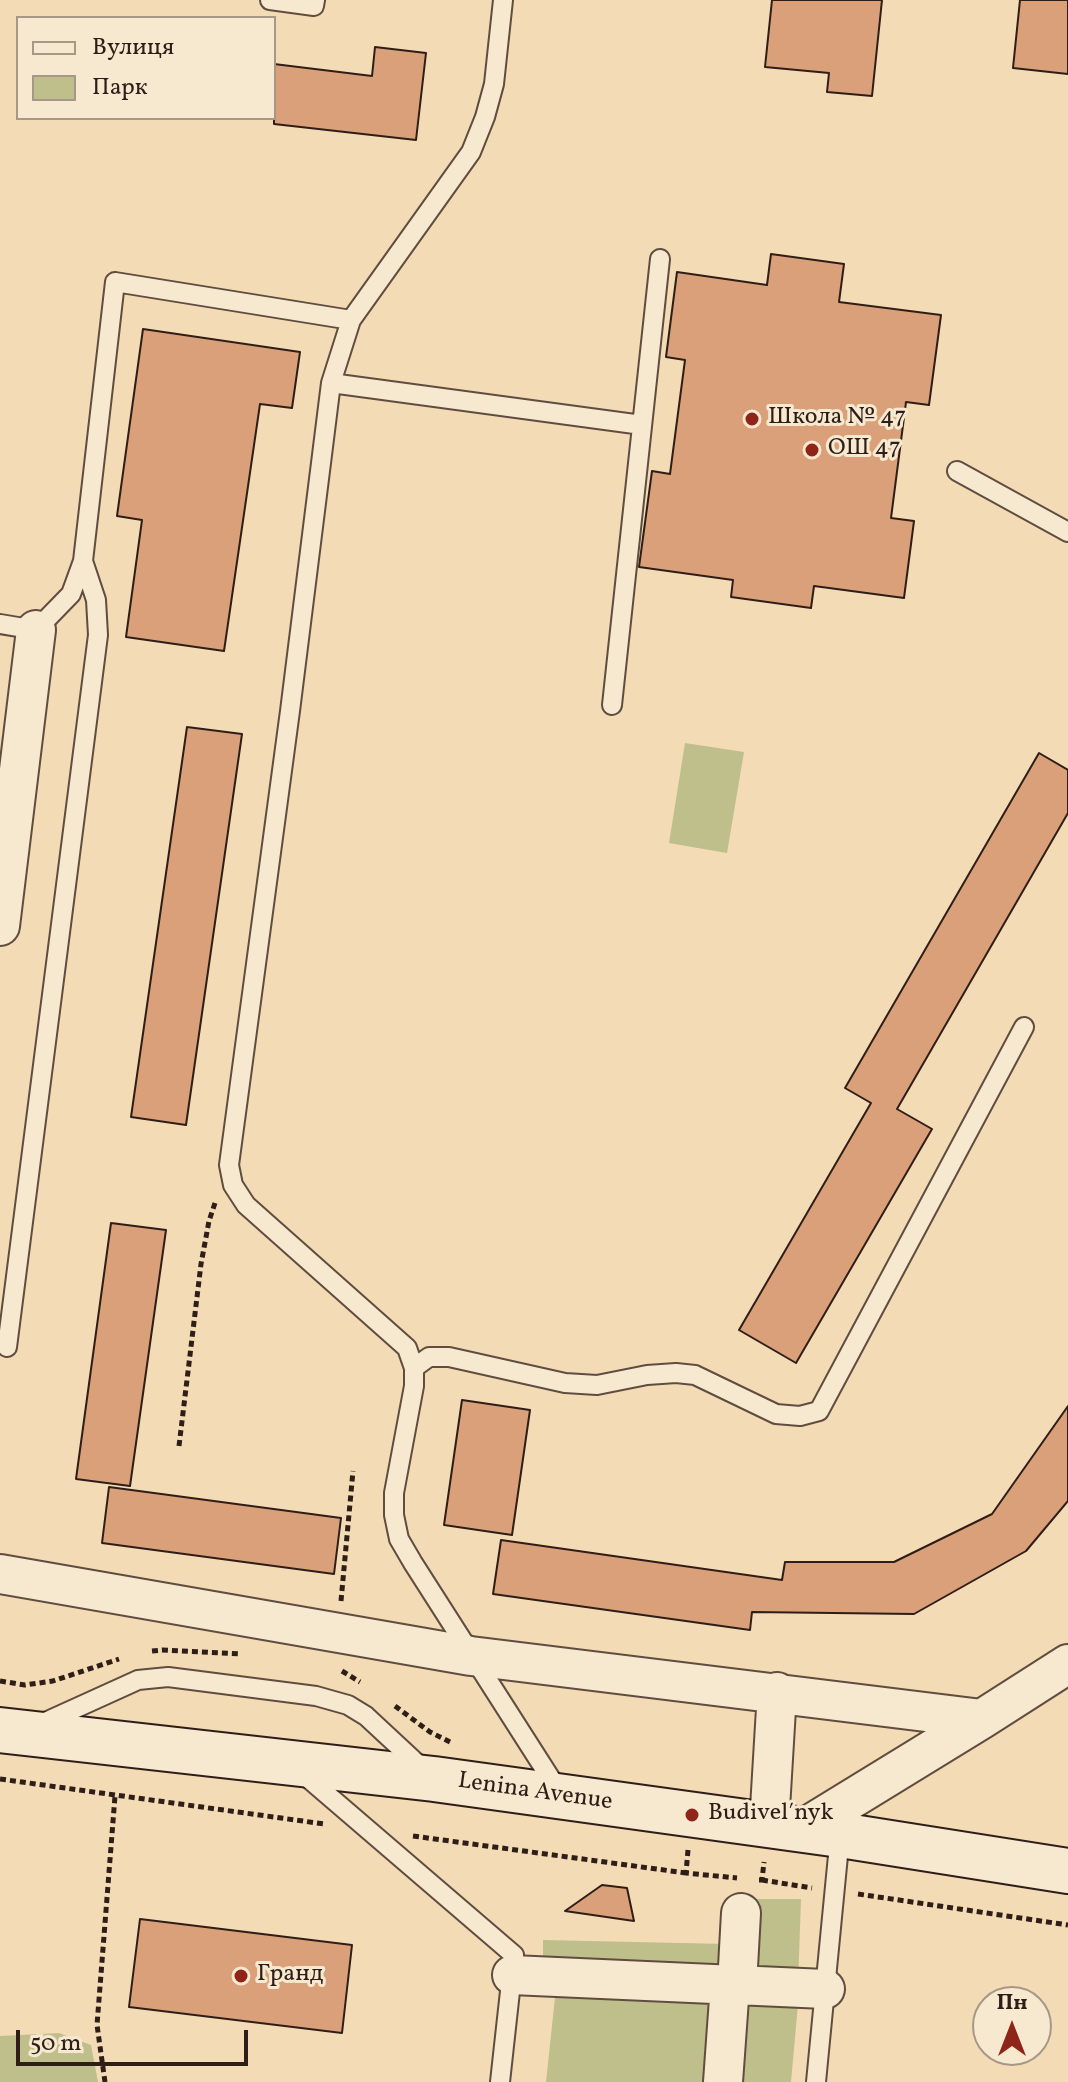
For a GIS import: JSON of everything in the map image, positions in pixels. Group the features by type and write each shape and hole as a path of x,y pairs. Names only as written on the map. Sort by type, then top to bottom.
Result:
{"main road":[{"name":"Lenina Avenue","path":"11,1731 434,1779 803,1830 1068,1871"}],"street":[{"path":"0,926 18,627"},
{"path":"0,1574 471,1656 982,1719"},
{"path":"777,1692 803,1830 1068,1664"},
{"path":"723,2082 741,1913"},
{"path":"512,1975 825,1989"}],"lane":[{"path":"270,0 314,6 315,0"},
{"path":"503,0 494,84 471,152 351,320 331,383 229,1165 233,1185 246,1205 407,1348 414,1368 414,1386 394,1493 399,1539 562,1797"},
{"path":"612,705 660,259"},
{"path":"18,627 71,594 83,561 115,282 351,320"},
{"path":"331,383 642,425"},
{"path":"957,471 1068,532"},
{"path":"7,1347 98,635 96,600 83,561"},
{"path":"414,1368 429,1357 449,1357 565,1383 597,1385 647,1375 695,1375 776,1414 800,1416 819,1411 1024,1027"},
{"path":"11,1731 138,1680 168,1677 316,1696 348,1705 366,1716 434,1779"},
{"path":"291,1763 514,1955 500,2082"},
{"path":"803,1830 825,1989 816,2082"}],"path":[{"path":"179,1446 201,1264 209,1221 229,1165"},
{"path":"338,1632 353,1471"},
{"path":"105,2082 97,2025 115,1796"},
{"path":"762,1880 823,1889"},
{"path":"854,1894 1068,1925"}],"green space":[{"path":"685,743 744,752 727,853 669,843"},
{"path":"753,1899 801,1899 798,1985 742,1984"},
{"path":"543,1940 727,1944 727,1974 543,1962"},
{"path":"557,1979 726,1986 716,2082 546,2082"},
{"path":"734,1990 799,1993 791,2082 727,2082"},
{"path":"59,2033 91,2045 98,2082 0,2082 0,2036"}],"building":[{"path":"772,0 882,0 872,96 827,92 829,73 765,67"},
{"path":"1020,0 1068,0 1068,74 1013,68"},
{"path":"375,47 426,53 416,140 274,124 276,64 372,76"},
{"path":"771,254 844,264 839,302 941,315 929,405 906,402 891,518 914,521 904,598 814,586 811,608 731,597 733,580 639,567 652,471 670,474 685,360 666,357 677,272 767,285"},
{"path":"143,329 300,352 292,408 260,404 224,651 126,637 142,520 117,516"},
{"path":"187,727 242,734 186,1125 131,1117"},
{"path":"1039,753 1068,770 1068,813 897,1109 932,1129 796,1363 739,1330 871,1103 845,1088"},
{"path":"111,1223 166,1230 130,1486 76,1479"},
{"path":"462,1400 530,1410 512,1535 444,1525"},
{"path":"1068,1406 1068,1501 1026,1551 914,1614 752,1612 750,1630 493,1594 501,1540 782,1580 785,1562 894,1562 992,1514"},
{"path":"109,1487 341,1518 334,1574 102,1543"},
{"path":"602,1885 627,1888 634,1921 565,1911"},
{"name":"Гранд","path":"140,1919 352,1945 342,2033 129,2007"}],"place":[{"name":"Школа № 47","path":"752,419"},
{"name":"ОШ 47","path":"812,450"},
{"name":"Budivelʹnyk","path":"692,1815"},
{"name":"Гранд","path":"241,1976"}]}
